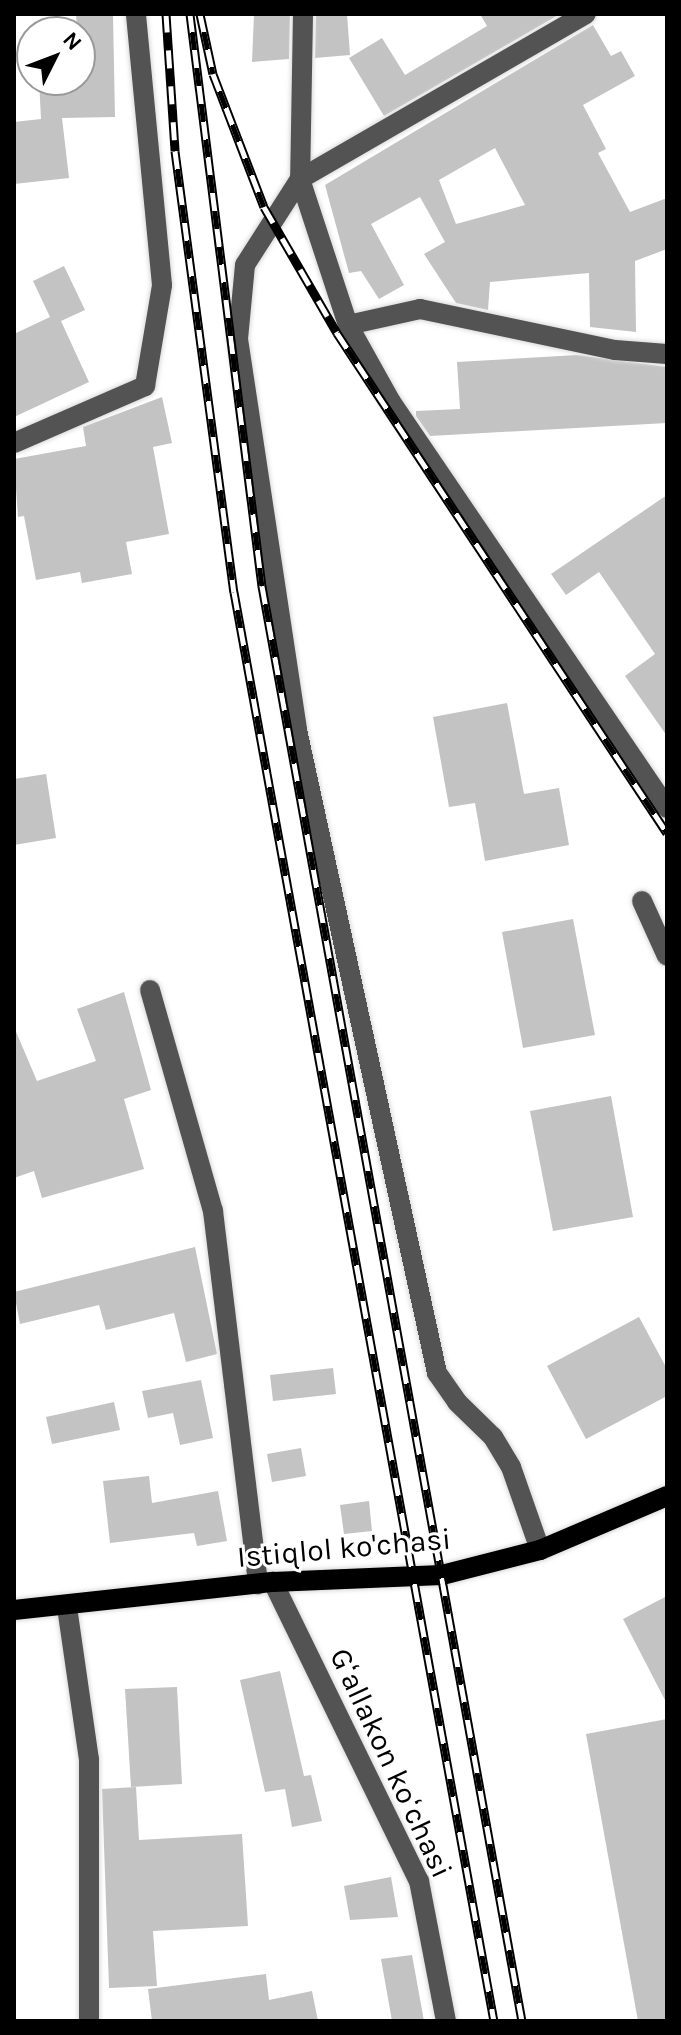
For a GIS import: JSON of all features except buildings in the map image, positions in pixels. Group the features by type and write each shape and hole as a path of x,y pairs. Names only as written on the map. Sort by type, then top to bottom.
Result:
{"main road":[{"name":"Istiqlol ko'chasi","path":"14,1610 67,1607 266,1583 442,1575 540,1550 667,1496"}],"street":[{"path":"14,443 145,386 162,285 136,14"},
{"path":"303,14 300,179 348,325 391,402 667,808"},
{"path":"540,1550 511,1467 493,1437 457,1402 437,1373 297,730 238,339 245,265 300,179 586,14"},
{"path":"348,325 420,309 615,350 667,354"},
{"path":"642,901 667,956"},
{"name":"Gʻallakon koʻchasi","path":"150,990 213,1211 266,1583 419,1881 446,2021"},
{"path":"67,1607 89,1759 89,2021"}],"railway":[{"path":"166,14 175,151 234,592 494,2021"},
{"path":"190,14 262,586 522,2021"},
{"path":"200,14 213,74 264,207 337,333 667,833"}]}
